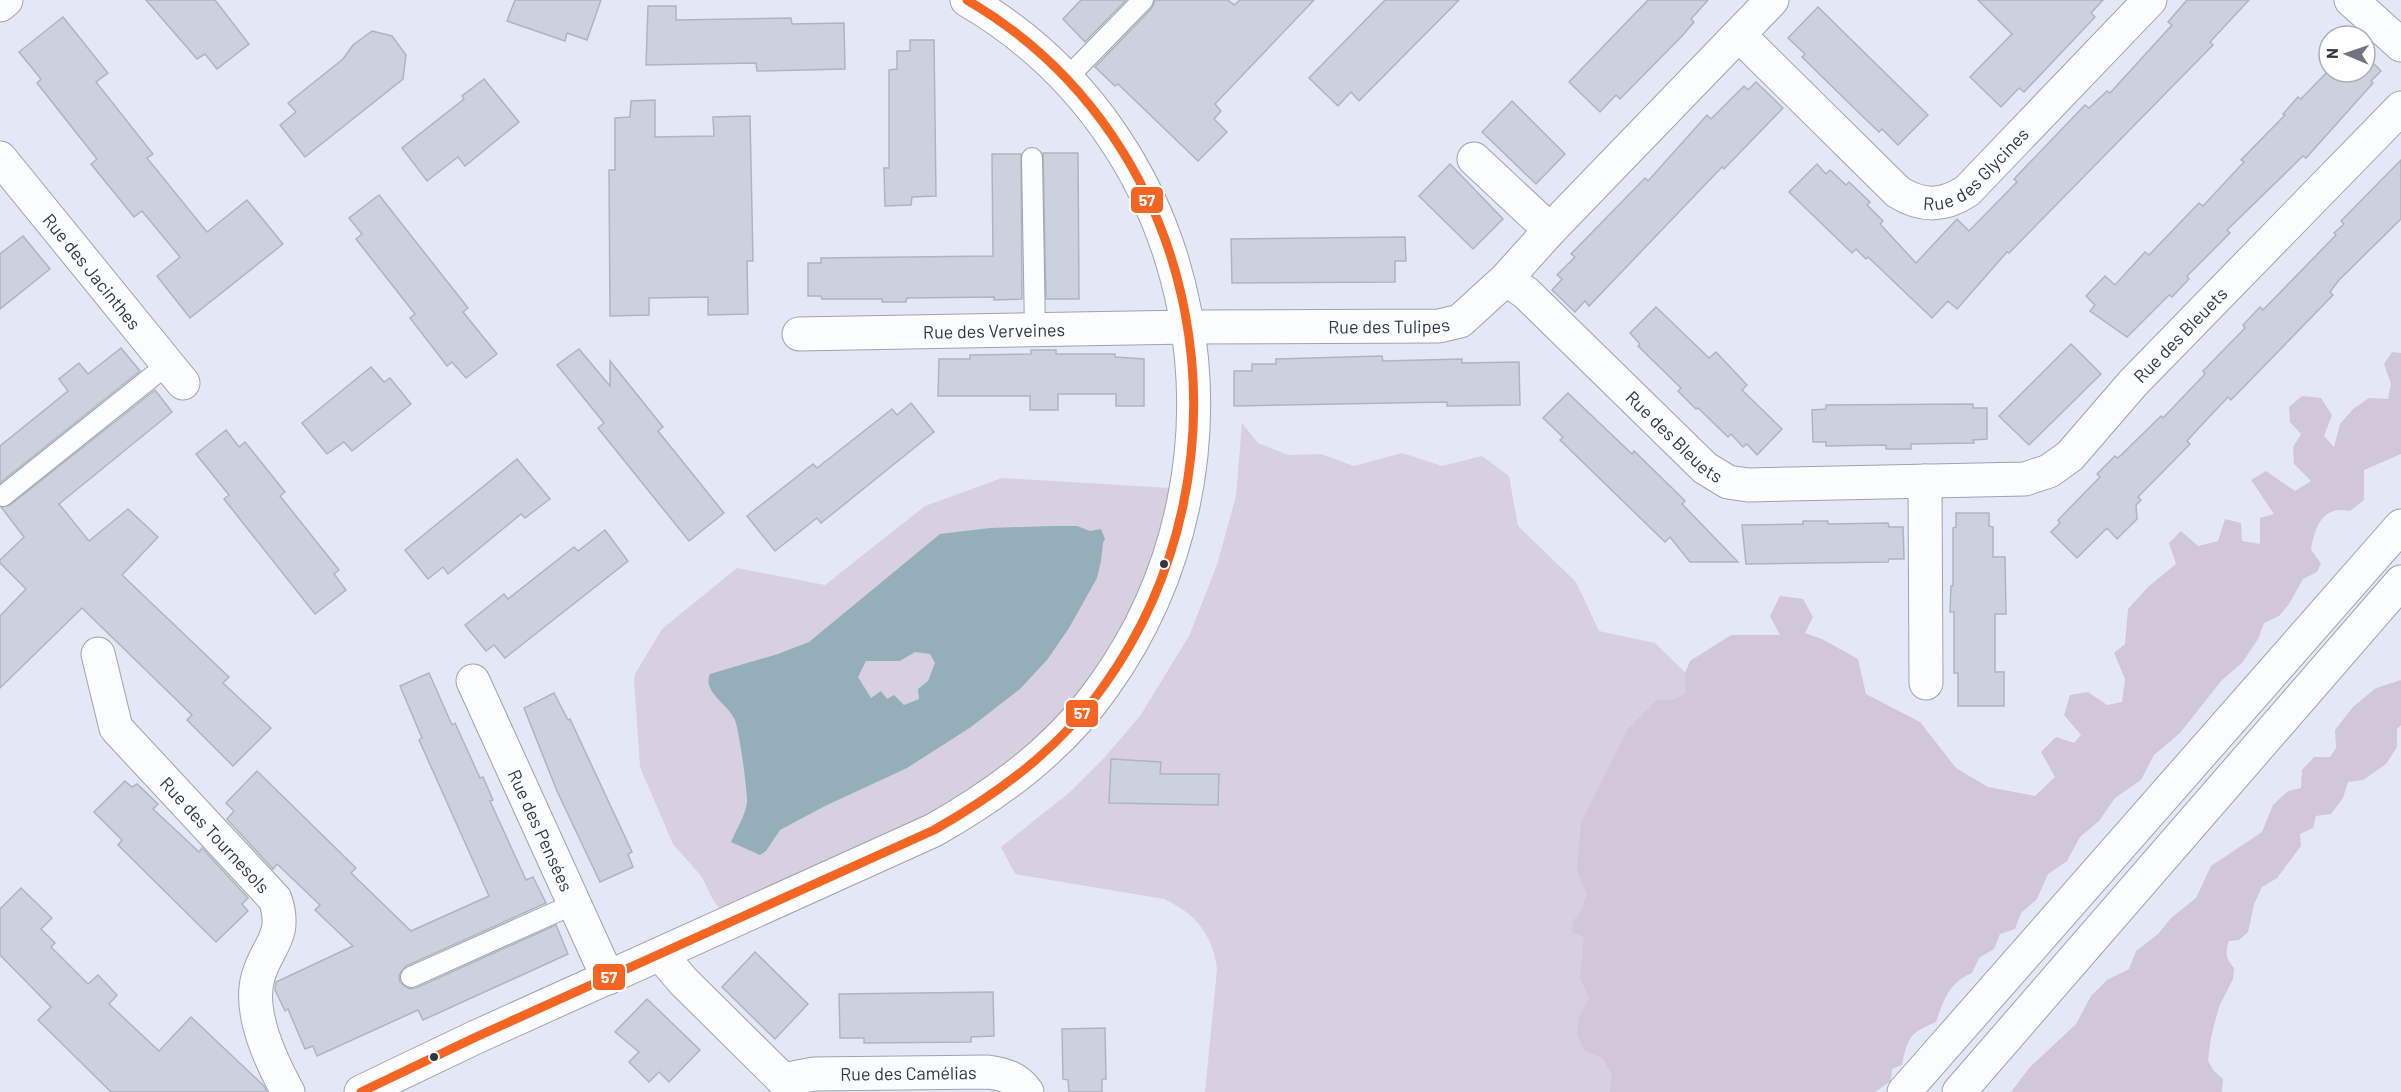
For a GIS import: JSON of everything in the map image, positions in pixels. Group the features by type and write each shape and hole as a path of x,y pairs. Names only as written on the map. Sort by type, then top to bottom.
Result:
{"main road":[{"path":"0,5 6,0"},
{"path":"361,1092 416,1080 608,978 953,820 990,796 1060,738 1116,667 1147,611 1172,548 1187,489 1194,430 1193,362 1189,327 1169,255 1150,204 1122,152 1066,79 1001,23 967,0"},
{"name":"Rue des Tulipes","path":"1189,327 1439,326 1461,321 1506,279 1772,0"},
{"name":"Rue des Glycines","path":"1738,35 1898,192 1912,201 1927,204 1950,200 1967,191 2150,0"},
{"path":"2351,0 2401,45"},
{"name":"Rue des Bleuets","path":"1506,279 1526,293 1705,468 1718,477 1748,485 2025,479 2056,467 2070,456 2133,383 2401,108"},
{"path":"1474,159 1550,231"},
{"name":"Rue des Jacinthes","path":"7,179 175,374"},
{"name":"Rue des Verveines","path":"799,334 1189,327"},
{"path":"1925,482 1926,683"},
{"path":"1904,1092 2401,526"},
{"path":"1959,1092 2401,582"},
{"name":"Rue des Tournesols","path":"98,654 116,728 275,898 279,917 278,935 258,978 255,1012 277,1072 288,1092"},
{"name":"Rue des Pensées","path":"472,681 608,978"},
{"name":"Rue des Camélias","path":"661,955 781,1086 814,1074 988,1072 1005,1074 1027,1092"}],"lane":[{"path":"1066,79 1143,0"},
{"path":"1032,158 1035,331"},
{"path":"3,496 175,374"},
{"path":"411,977 574,904"}],"shaded area":[{"path":"2392,352 2401,353 2401,454 2364,470 2364,500 2350,511 2333,511 2322,519 2315,533 2311,550 2321,563 2317,572 2303,579 2289,604 2279,616 2264,623 2258,639 2242,663 2222,680 2180,733 2154,755 2141,780 2115,798 2099,821 2080,837 2067,861 2048,874 2037,899 2021,913 2015,929 2000,934 1994,949 1979,958 1972,973 1953,987 1945,999 1936,1022 1921,1029 1912,1037 1906,1048 1902,1065 1892,1069 1891,1081 1875,1092 1610,1092 1612,1074 1602,1058 1585,1051 1577,1035 1578,1019 1589,999 1580,978 1584,937 1572,932 1573,921 1582,910 1587,894 1577,870 1581,823 1628,729 1657,700 1673,700 1686,694 1685,673 1690,661 1731,635 1780,635 1770,616 1780,596 1803,599 1813,617 1805,633 1822,639 1858,659 1866,694 1920,722 1956,768 1988,787 2035,796 2055,777 2041,752 2056,737 2074,743 2081,735 2064,715 2070,695 2088,692 2107,705 2122,702 2125,679 2114,653 2125,644 2128,609 2148,587 2176,564 2169,543 2181,531 2198,546 2218,541 2225,519 2241,523 2242,541 2260,544 2260,518 2274,514 2251,480 2266,471 2295,491 2311,481 2294,464 2293,447 2301,434 2290,422 2289,407 2302,396 2321,398 2332,415 2324,436 2334,447 2340,424 2353,409 2369,398 2388,399 2391,384 2384,364"},
{"path":"1242,423 1258,443 1288,455 1321,454 1354,466 1402,453 1442,466 1482,456 1509,476 1518,526 1576,582 1599,631 1655,643 1693,680 1641,1092 1205,1092 1217,969 1211,946 1201,926 1185,911 1164,899 1015,874 1001,847 1070,792 1104,758 1140,716 1189,636 1217,565 1236,496"},
{"path":"1002,478 1187,489 1147,611 1035,761 730,924 712,898 702,877 673,844 640,767 634,680 635,674 662,629 737,568 825,585 925,506"},
{"path":"2401,680 2401,725 2397,729 2397,747 2386,764 2363,780 2348,782 2343,798 2331,814 2316,816 2313,828 2300,834 2301,846 2277,878 2262,887 2254,904 2248,932 2239,940 2229,941 2227,956 2234,968 2233,979 2219,1007 2211,1037 2208,1061 2223,1079 2222,1092 2011,1092 2030,1067 2076,1024 2091,996 2107,980 2129,969 2136,951 2158,934 2171,918 2196,898 2211,866 2262,832 2273,805 2288,791 2301,788 2302,770 2314,757 2330,757 2336,748 2335,730 2353,707 2376,688"}],"water":[{"path":"1077,526 1090,531 1101,529 1105,539 1097,578 1069,628 1047,660 1020,689 971,727 907,768 825,806 780,830 766,851 760,855 731,842 747,803 745,775 735,720 710,687 708,680 710,674 778,654 809,642 940,534 990,528","holes":["915,652 930,654 935,663 928,681 918,689 919,699 904,705 894,695 887,699 881,691 871,698 858,677 866,661 900,661"]}],"building":[{"path":"146,0 215,0 249,44 217,69 205,54 197,59"},
{"path":"515,0 601,0 587,40 567,33 565,41 507,21"},
{"path":"1081,0 1126,0 1085,42 1063,19"},
{"path":"1155,0 1228,0 1234,5 1240,0 1314,0 1215,104 1221,111 1214,119 1227,132 1198,161 1118,84 1115,86 1095,67 1152,8"},
{"path":"1385,0 1459,0 1359,101 1351,92 1338,106 1309,78"},
{"path":"1648,0 1708,0 1691,19 1694,22 1682,36 1620,99 1616,95 1600,112 1569,82"},
{"path":"1978,0 2103,0 2091,13 2095,17 2024,92 2019,88 2001,107 1970,77 2012,34"},
{"path":"2187,0 2249,0 2210,42 2213,45 2009,253 2007,252 1957,309 1948,301 1932,318 1868,257 1866,259 1856,249 1852,253 1789,192 1817,164 1826,174 1830,170 1846,185 1849,182 1870,202 1867,205 1883,221 1880,224 1916,263 1957,219 1969,231 2017,182 2014,179 2085,105 2089,108 2107,91 2110,93 2172,25 2168,22"},
{"path":"648,6 676,6 676,20 791,18 792,24 844,23 845,69 757,71 756,63 646,65"},
{"path":"1818,7 1928,115 1898,145 1882,129 1879,132 1855,109 1802,57 1805,54 1788,38"},
{"path":"63,17 108,73 96,82 153,154 147,158 207,232 247,200 283,244 190,318 157,276 180,257 142,211 134,217 91,164 97,159 37,83 41,79 19,52"},
{"path":"372,31 392,36 406,55 403,79 305,157 280,125 296,112 288,103 343,59 353,45"},
{"path":"910,40 934,40 936,196 912,197 911,205 885,206 884,168 889,168 889,70 897,69 897,51 910,51"},
{"path":"484,79 519,122 465,166 458,157 427,181 402,148 464,99 462,96"},
{"path":"1756,82 1783,108 1724,169 1722,167 1589,306 1585,301 1575,312 1552,290 1562,279 1557,275 1575,257 1571,254 1645,178 1648,181 1707,115 1711,119 1744,86 1748,90"},
{"path":"2317,82 2372,84 2306,158 2303,156 2227,230 2230,233 2187,276 2189,279 2172,297 2169,295 2127,337 2090,311 2095,305 2086,296 2105,276 2115,285 2145,252 2149,255 2199,203 2203,206 2244,162 2241,160 2285,115 2283,114 2298,97 2301,99"},
{"path":"655,100 655,137 714,136 713,117 750,116 753,261 747,261 748,314 708,315 708,297 649,298 649,315 610,316 609,170 615,170 615,118 630,117 631,101"},
{"path":"1512,101 1565,154 1536,184 1482,132"},
{"path":"1043,153 1078,153 1079,299 1046,299"},
{"path":"992,154 1021,154 1022,299 907,298 906,302 882,302 882,299 822,299 821,296 808,296 808,263 821,263 821,258 993,256"},
{"path":"2401,160 2401,219 2339,280 2330,292 2333,295 2231,400 2228,397 2187,441 2190,444 2138,497 2141,500 2136,505 2137,519 2117,539 2107,528 2077,558 2051,532 2060,523 2058,520 2100,477 2097,474 2115,456 2118,458 2161,416 2163,418 2205,374 2203,371 2245,328 2243,325 2260,307 2263,310 2336,235 2334,233 2344,224 2341,221"},
{"path":"1450,164 1503,219 1473,249 1419,196"},
{"path":"379,195 468,308 463,312 497,354 466,378 452,362 447,366 410,318 415,314 356,239 362,234 349,218"},
{"path":"23,236 50,269 0,309 0,254"},
{"path":"1405,237 1406,261 1395,261 1395,282 1232,283 1231,239"},
{"path":"1656,307 1709,358 1716,352 1747,385 1742,390 1782,429 1757,455 1747,444 1743,447 1731,434 1728,437 1698,408 1696,409 1678,391 1681,388 1638,346 1640,344 1630,333"},
{"path":"2071,344 2101,374 2029,445 1999,416"},
{"path":"121,348 140,371 0,483 0,446 68,391 59,379 79,363 88,374"},
{"path":"579,349 610,386 610,361 663,427 658,431 724,513 689,541 598,428 604,423 557,365"},
{"path":"1031,350 1056,350 1056,354 1115,354 1115,357 1144,359 1144,406 1116,406 1116,394 1058,394 1058,410 1030,410 1030,396 938,396 939,359 970,359 970,355 1031,354"},
{"path":"1382,356 1383,361 1462,359 1462,363 1519,362 1520,405 1447,406 1447,402 1234,406 1234,371 1252,371 1252,364 1276,364 1276,359"},
{"path":"371,367 384,382 390,378 411,404 352,451 344,442 327,454 302,423"},
{"path":"155,390 172,412 59,504 89,541 128,509 158,537 122,575 229,677 223,683 271,728 233,766 187,720 192,715 82,608 0,688 0,616 26,589 0,563 0,560 24,537 1,507 10,505"},
{"path":"1568,393 1632,454 1634,451 1672,488 1685,501 1682,504 1738,562 1690,562 1670,537 1665,542 1560,440 1563,437 1543,418"},
{"path":"911,403 934,432 821,523 817,518 775,551 747,516 813,464 817,468 892,409 897,415"},
{"path":"1973,404 1973,408 1987,408 1987,439 1973,440 1974,443 1911,444 1911,449 1886,449 1886,445 1826,446 1826,442 1813,442 1812,410 1826,409 1826,405"},
{"path":"226,430 239,447 245,442 285,492 280,496 339,570 334,574 346,590 315,614 224,499 229,495 196,454"},
{"path":"517,459 550,499 525,518 521,514 448,574 443,567 428,579 405,550"},
{"path":"1956,513 1989,513 1989,526 1993,527 1993,557 2005,557 2006,614 1995,614 1995,672 2004,672 2004,706 1958,706 1958,673 1954,673 1954,612 1950,612 1951,586 1953,586 1953,528 1956,527"},
{"path":"1803,521 1828,521 1828,524 1888,523 1889,527 1903,527 1904,559 1889,559 1888,562 1746,564 1742,525 1803,524"},
{"path":"605,530 628,561 505,658 494,645 486,651 465,625 504,594 508,599 574,547 578,551"},
{"path":"429,673 452,725 455,723 480,778 483,777 493,800 490,801 526,880 533,877 546,903 406,966 399,975 400,982 409,989 416,988 556,925 568,954 423,1020 418,1010 317,1056 313,1046 305,1049 288,1009 285,1011 275,990 276,982 353,946 315,910 320,905 277,864 273,869 227,819 234,811 226,803 257,771 356,868 351,873 411,931 489,896 419,740 422,738 400,686"},
{"path":"554,693 568,720 570,719 632,852 628,854 633,867 600,882 557,791 524,708"},
{"path":"1111,759 1161,762 1160,774 1219,774 1218,805 1109,803"},
{"path":"125,781 132,787 137,784 158,804 153,809 199,852 202,848 248,898 242,904 248,911 216,942 118,845 122,840 94,812"},
{"path":"21,888 52,918 41,929 55,943 51,947 88,984 98,975 117,995 109,1004 159,1051 191,1017 264,1086 267,1092 111,1092 38,1020 51,1007 0,955 0,909"},
{"path":"755,952 808,1004 775,1039 722,987"},
{"path":"993,992 994,1036 971,1037 971,1042 864,1043 864,1038 840,1038 839,994"},
{"path":"647,999 700,1050 669,1082 659,1072 649,1082 629,1062 639,1052 615,1032"},
{"path":"1105,1028 1106,1079 1102,1079 1102,1092 1069,1092 1068,1080 1063,1079 1062,1029"}],"transit line":[{"name":"57","path":"361,1092 476,1037 934,830 958,816 1026,768 1047,750 1086,709 1103,687 1153,599 1183,506 1194,409 1185,313 1158,220 1112,135 1048,61 967,0"}]}
